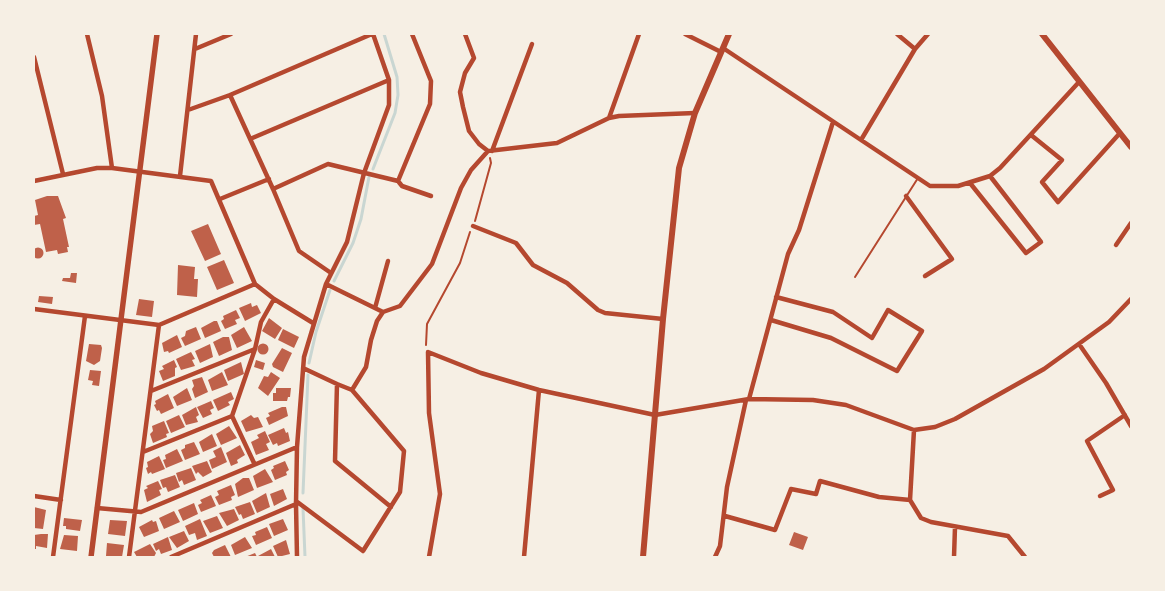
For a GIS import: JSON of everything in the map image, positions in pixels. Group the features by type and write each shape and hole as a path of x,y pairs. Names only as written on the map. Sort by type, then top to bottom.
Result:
{"main road":[{"path":"643,557 663,319 679,168 695,113 729,34"},
{"path":"1042,34 1131,147"}],"street":[{"path":"87,34 102,96 112,168"},
{"path":"91,557 157,34"},
{"path":"180,176 196,34"},
{"path":"195,49 231,34"},
{"path":"188,110 230,95 372,34 389,80 389,105 364,173 347,242 326,284 313,323 303,368 297,447 297,557"},
{"path":"398,181 430,104 430,81 412,34"},
{"path":"465,34 474,58 460,92 463,107 470,131 490,151"},
{"path":"609,118 639,34"},
{"path":"685,34 722,50 930,186 958,186 990,176 1000,168 1079,82"},
{"path":"897,34 915,49"},
{"path":"861,140 915,49 928,34"},
{"path":"352,390 366,367 371,340 383,312 400,306 432,264 461,188 471,170 490,151 532,44"},
{"path":"34,56 63,174"},
{"path":"250,138 389,80"},
{"path":"230,95 269,179 299,252 331,273"},
{"path":"490,151 557,143 609,118 640,114 695,113"},
{"path":"715,557 725,516 727,487 748,400 788,254 799,230 833,122"},
{"path":"1031,135 1062,160 1042,182 1058,202 1120,133"},
{"path":"273,189 328,164 398,181 402,186 431,196"},
{"path":"34,180 97,168 112,168 180,176 211,182 220,199 255,284 274,299 313,323"},
{"path":"970,183 1026,253 1041,242 990,176"},
{"path":"220,199 269,179"},
{"path":"906,196 952,259 924,276"},
{"path":"1116,245 1131,224"},
{"path":"473,226 516,242 533,265 568,283 598,310 605,313 663,319"},
{"path":"375,308 388,261"},
{"path":"34,309 158,325 255,284"},
{"path":"326,284 383,312"},
{"path":"771,320 831,338 897,371 922,331 888,310 872,338 833,312 776,297"},
{"path":"254,463 232,416 255,349 261,322 274,299"},
{"path":"429,557 440,494 429,413 428,352 481,372 539,390 655,415 748,400 796,399 846,405 914,430 935,427 955,419 1044,369 1108,322 1131,299"},
{"path":"53,557 85,316"},
{"path":"129,557 158,325"},
{"path":"1079,344 1131,426"},
{"path":"151,391 255,349"},
{"path":"296,502 363,551 400,492 404,451 352,390 303,368"},
{"path":"337,384 335,461 391,507"},
{"path":"524,557 539,390"},
{"path":"1100,496 1112,490 1087,441 1125,415"},
{"path":"143,452 232,416"},
{"path":"914,430 910,500 921,518 931,522 1008,536 1025,557"},
{"path":"97,508 136,512 297,447"},
{"path":"725,516 775,530 791,489 816,494 820,481 879,497 910,500"},
{"path":"34,496 61,500"},
{"path":"171,557 296,502"},
{"path":"954,557 955,526"}],"lane":[{"path":"855,277 918,178"}],"path":[{"path":"428,352 424,340 427,324 460,263 492,163 490,151"}],"building":[{"path":"47,196 58,196 66,218 63,219 69,247 67,247 68,252 58,254 57,250 46,252 40,224 34,225 34,216 38,215 35,200"},
{"path":"208,224 221,254 205,261 191,231"},
{"path":"36,248 40,248 43,253 42,257 36,258 33,255 33,251"},
{"path":"224,260 234,283 217,290 207,267"},
{"path":"178,265 195,267 194,279 198,279 197,297 177,295"},
{"path":"71,273 77,273 76,283 62,281 63,278 70,278"},
{"path":"39,296 53,297 52,304 38,302"},
{"path":"139,299 154,301 152,317 136,315"},
{"path":"251,303 252,307 257,305 261,313 245,321 239,308"},
{"path":"236,310 240,318 235,320 237,324 225,329 221,321 224,319 223,316"},
{"path":"269,318 282,328 275,339 262,331"},
{"path":"217,321 221,331 205,338 201,328"},
{"path":"196,327 201,339 185,346 181,338 185,336 186,331"},
{"path":"244,327 252,341 237,348 231,335"},
{"path":"283,329 299,337 294,348 278,340"},
{"path":"177,335 182,347 169,353 168,351 164,352 162,343"},
{"path":"223,337 229,337 232,350 219,356 213,342"},
{"path":"263,343 269,349 263,355 257,349"},
{"path":"89,344 101,345 102,348 100,361 94,365 86,361"},
{"path":"210,344 213,357 200,363 195,351"},
{"path":"282,348 292,353 283,372 273,367 272,364"},
{"path":"191,352 195,359 192,360 195,366 181,370 176,359"},
{"path":"174,360 177,367 175,368 175,376 163,381 159,371 164,369 162,366"},
{"path":"256,360 265,363 263,370 254,367"},
{"path":"241,362 244,374 228,381 224,370"},
{"path":"90,370 101,371 99,386 92,385 93,381 88,380"},
{"path":"222,372 228,385 212,391 208,380"},
{"path":"271,372 280,378 268,396 258,388 264,376 268,377"},
{"path":"202,377 208,392 195,398 192,380"},
{"path":"187,388 192,400 177,406 173,397"},
{"path":"276,388 291,388 290,397 288,397 287,401 273,401 273,393 276,393"},
{"path":"231,392 234,399 228,402 230,405 218,411 213,400"},
{"path":"168,394 174,408 161,414 154,405 156,404 155,401"},
{"path":"211,401 214,408 210,410 212,414 203,418 197,407"},
{"path":"196,407 199,415 196,417 198,422 186,425 182,415"},
{"path":"286,407 288,416 269,425 266,418 270,416 268,413"},
{"path":"179,415 185,427 171,433 166,421"},
{"path":"251,415 254,418 258,417 263,427 246,432 241,421"},
{"path":"164,421 169,433 166,434 167,437 153,443 150,434 153,431 152,426"},
{"path":"229,426 237,438 221,445 216,434"},
{"path":"284,428 286,433 288,432 290,441 278,446 277,443 273,445 268,435"},
{"path":"265,431 270,442 266,444 269,450 256,455 251,442 259,438 257,435"},
{"path":"212,434 217,446 203,452 199,442"},
{"path":"194,442 200,454 185,460 181,450 185,448 185,445"},
{"path":"240,445 245,455 237,460 238,463 231,466 226,453"},
{"path":"221,447 227,462 212,469 209,460 216,457 213,451"},
{"path":"177,449 183,461 166,468 163,460 166,459 165,455"},
{"path":"159,456 165,469 148,474 147,462"},
{"path":"207,461 212,472 203,477 198,472 196,474 192,466"},
{"path":"285,461 289,470 286,472 287,475 275,480 271,470 274,468 273,466"},
{"path":"191,468 196,480 184,485 182,480 179,482 176,473"},
{"path":"265,469 273,482 257,488 253,476"},
{"path":"175,475 180,487 168,492 166,487 163,488 160,480"},
{"path":"243,478 249,478 254,490 238,497 235,484"},
{"path":"158,481 162,489 159,490 161,495 147,502 144,490 148,488 146,486"},
{"path":"231,485 235,495 231,497 232,500 219,505 215,497 219,495 217,491"},
{"path":"283,489 287,499 274,506 270,494"},
{"path":"266,493 270,507 257,513 252,501"},
{"path":"211,495 216,506 201,512 198,505 202,503 200,500"},
{"path":"250,502 255,514 243,519 235,507"},
{"path":"194,503 198,514 183,521 178,510"},
{"path":"34,507 46,510 43,529 34,528"},
{"path":"234,509 239,520 227,526 219,513"},
{"path":"174,511 180,522 164,529 159,518"},
{"path":"217,516 223,528 210,533 203,521"},
{"path":"64,518 82,520 80,531 66,529 66,526 63,526"},
{"path":"200,519 207,536 197,540 195,533 189,535 185,526"},
{"path":"283,519 288,530 274,536 269,524"},
{"path":"110,520 127,521 125,536 108,534"},
{"path":"152,520 153,522 156,521 159,531 144,537 139,527"},
{"path":"267,527 272,538 256,545 252,536 256,535 255,532"},
{"path":"184,531 189,541 177,548 169,537"},
{"path":"794,532 808,537 803,550 789,545"},
{"path":"48,534 47,548 36,546 36,549 34,549 34,535"},
{"path":"64,535 78,536 77,551 60,549"},
{"path":"168,537 172,550 161,554 159,549 156,551 153,544"},
{"path":"245,537 252,548 235,555 231,545"},
{"path":"286,540 290,554 278,557 273,546"},
{"path":"107,543 124,545 122,557 106,556"},
{"path":"150,544 156,553 154,557 137,557 134,552"},
{"path":"225,545 231,557 214,557 212,553 214,550"},
{"path":"271,549 275,557 258,556"},
{"path":"255,553 257,557 245,557"}],"waterway":[{"path":"373,169 395,113 398,95 397,77 384,34"},
{"path":"334,281 353,243 361,219 369,177"},
{"path":"309,363 316,332 330,290"},
{"path":"303,493 308,375"},
{"path":"303,508 305,557"}]}
